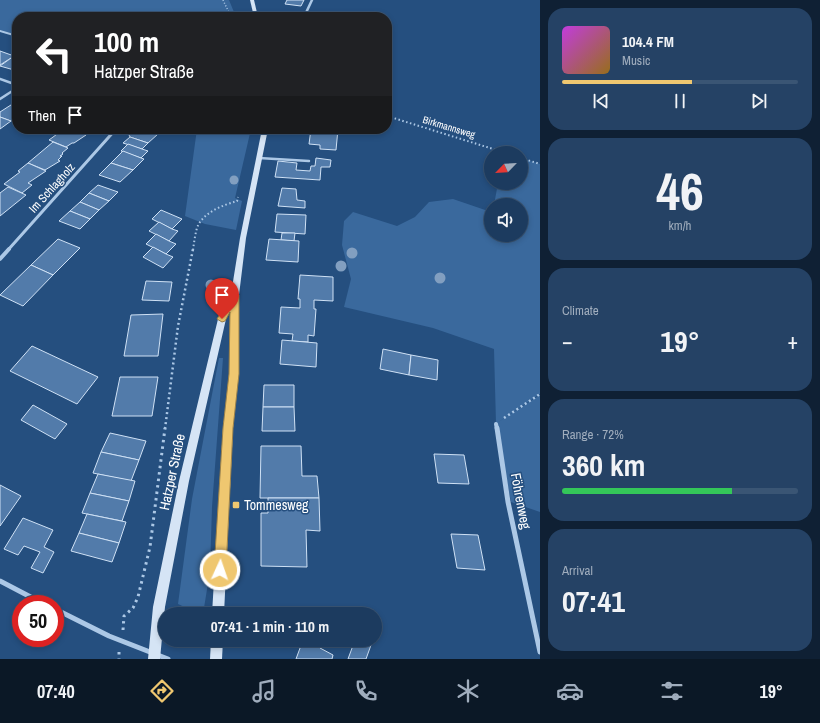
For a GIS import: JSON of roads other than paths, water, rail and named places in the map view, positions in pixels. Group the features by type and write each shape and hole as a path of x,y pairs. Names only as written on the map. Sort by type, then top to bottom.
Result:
{"main road":[{"path":"253,2 255,12"},
{"name":"Hatzper Straße","path":"218,607 228,428 234,374 235,295 243,238 264,134"},
{"name":"Hatzper Straße","path":"155,656 159,607 184,481 222,319 235,295"},
{"path":"216,659 217,647"}],"street":[{"path":"306,12 312,0"},
{"path":"0,79 12,83"},
{"path":"0,99 12,91"},
{"name":"Im Schlagholz","path":"0,259 112,134"},
{"name":"Föhrenweg","path":"496,424 508,502 540,652"},
{"path":"0,580 28,595"},
{"path":"64,614 155,656 168,659"}],"lane":[{"path":"0,31 12,35"},
{"path":"259,158 309,162"}],"place":[{"name":"Tommesweg","path":"236,505"}]}
